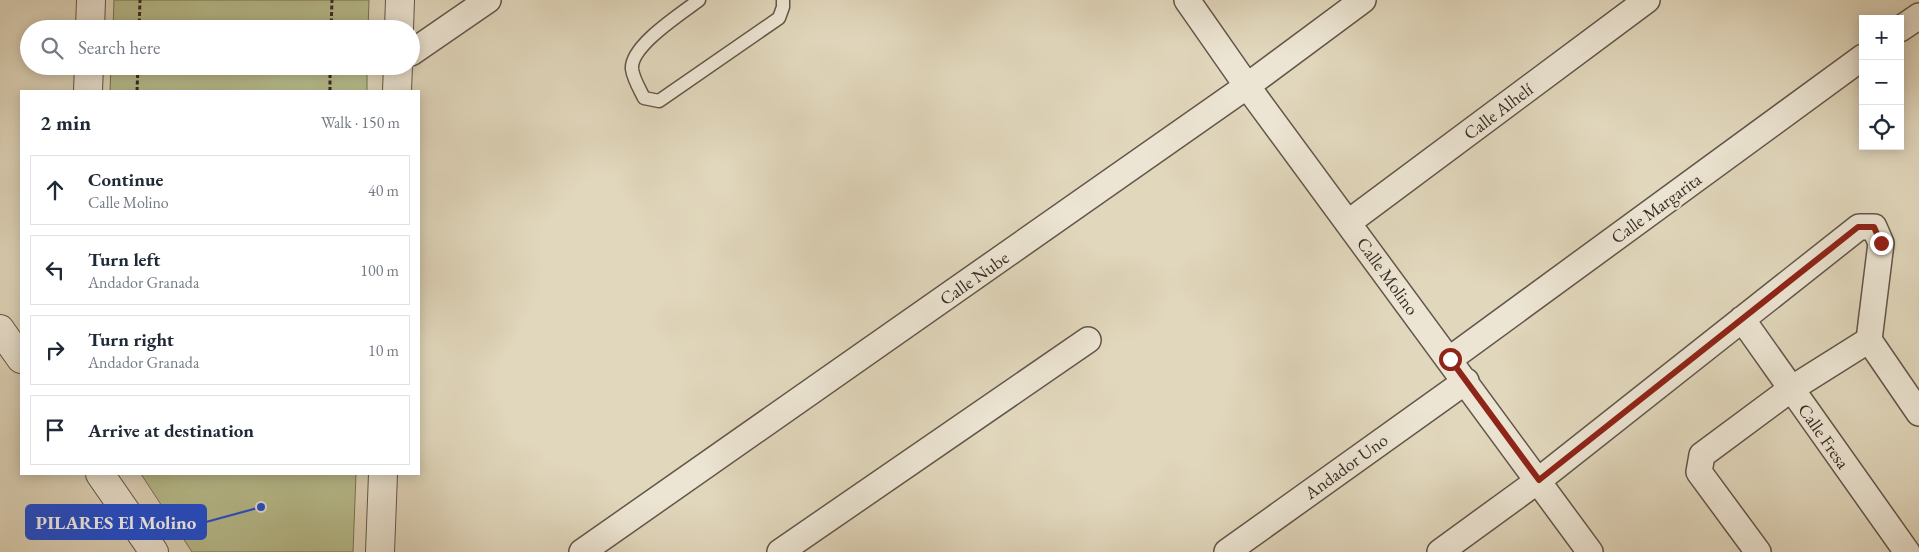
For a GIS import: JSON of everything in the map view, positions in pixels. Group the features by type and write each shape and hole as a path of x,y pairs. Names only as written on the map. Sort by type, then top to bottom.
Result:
{"street":[{"path":"90,20 91,0"},
{"path":"399,20 400,0"},
{"path":"420,47 488,0"},
{"name":"Calle Molino","path":"1187,0 1247,86 1450,359 1590,552"},
{"name":"Calle Nube","path":"582,552 1247,86 1363,0"},
{"name":"Calle Alhelí","path":"1349,222 1647,0"},
{"path":"1904,26 1919,16"},
{"name":"Calle Margarita","path":"1450,359 1859,60"},
{"path":"88,90 89,75"},
{"path":"397,90 398,75"},
{"path":"1440,552 1539,480 1858,227 1874,227 1881,243 1869,340 1915,399"},
{"name":"Calle Fresa","path":"1742,319 1906,552"},
{"path":"0,329 20,358"},
{"path":"780,552 1088,340"},
{"path":"1758,552 1699,472 1702,455 1791,389 1869,340"},
{"name":"Andador Uno","path":"1227,552 1466,381"},
{"path":"101,475 154,552"},
{"path":"380,552 383,475"}],"lane":[{"path":"699,0 641,46 634,59 632,70 644,98 659,101 779,18 783,0"}],"path":[{"path":"139,20 140,0"},
{"path":"331,20 332,0"},
{"path":"137,90 138,75"},
{"path":"330,75 330,90"}],"green space":[{"path":"114,0 369,0 368,20 113,20"},
{"path":"111,75 367,75 367,90 110,90"},
{"path":"142,475 356,475 353,552 192,552"}],"place":[{"name":"PILARES El Molino","path":"261,507"}],"route":[{"path":"1450,359 1539,480 1858,227 1874,227 1881,243"}]}
